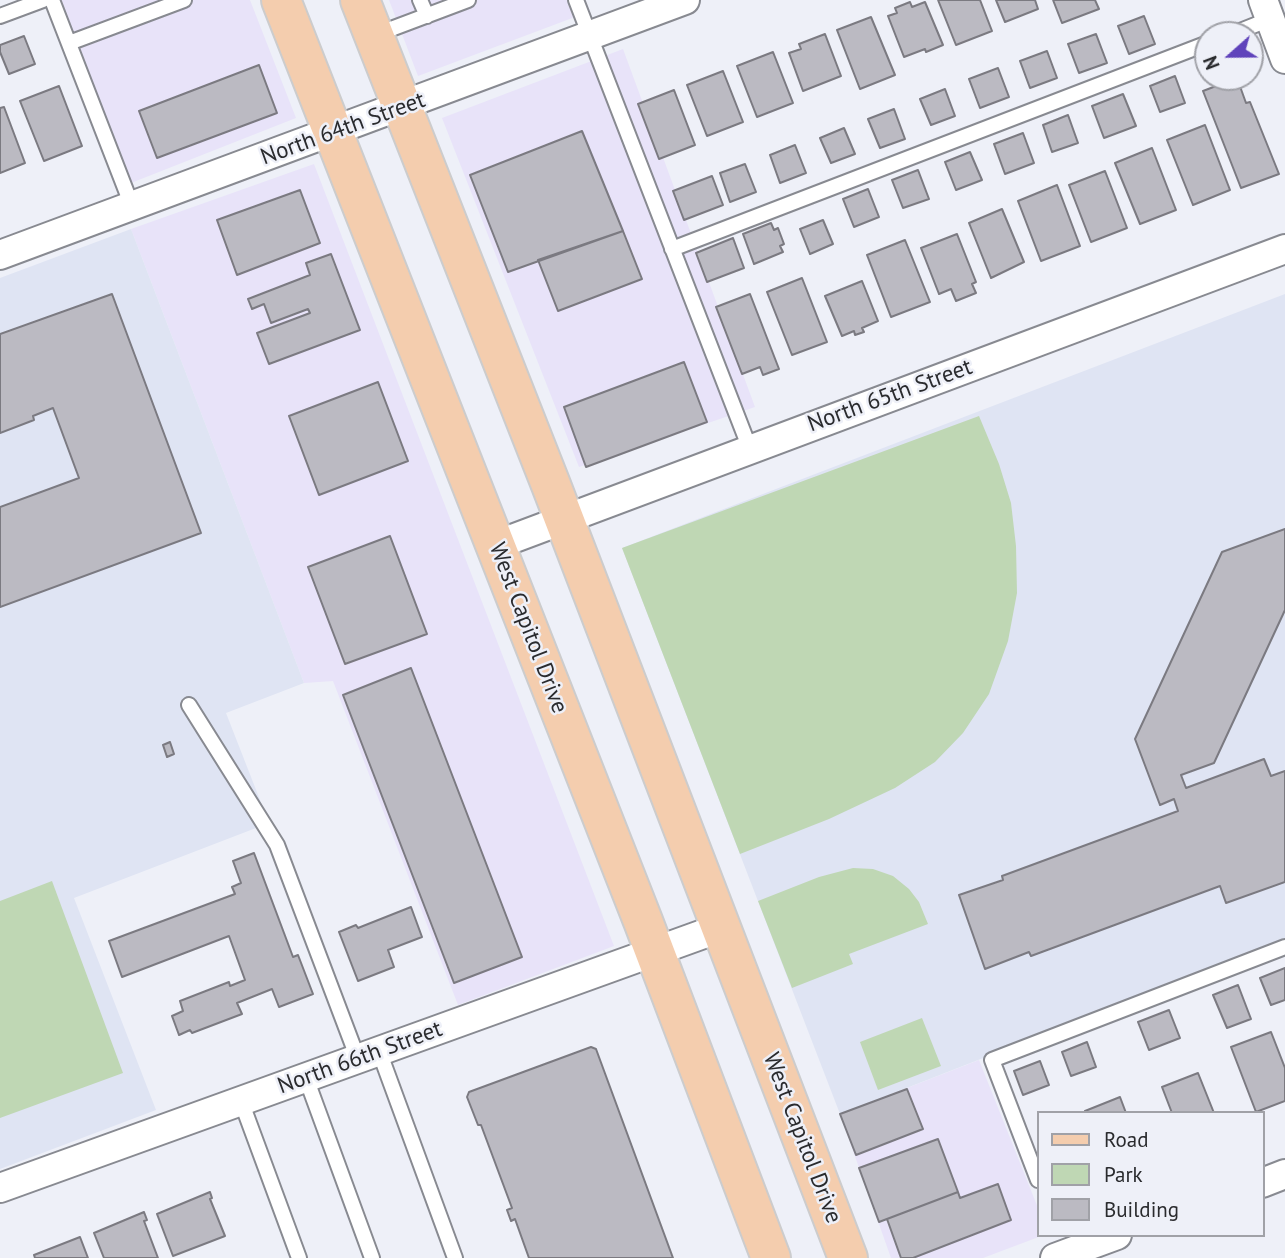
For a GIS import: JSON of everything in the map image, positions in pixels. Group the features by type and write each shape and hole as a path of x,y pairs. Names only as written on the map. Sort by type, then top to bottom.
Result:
{"main road":[{"name":"West Capitol Drive","path":"281,0 655,952 771,1258"},
{"name":"West Capitol Drive","path":"360,0 848,1258"}],"street":[{"name":"North 64th Street","path":"0,255 685,0"},
{"path":"1266,10 1285,59"},
{"name":"North 65th Street","path":"496,545 1285,249"},
{"name":"North 66th Street","path":"0,1188 720,928"},
{"path":"1264,1182 1285,1174"},
{"path":"1063,1254 1111,1237"}],"lane":[{"path":"0,16 43,0"},
{"path":"52,0 132,206"},
{"path":"69,43 184,0"},
{"path":"420,0 426,16"},
{"path":"374,36 468,0"},
{"path":"576,0 750,449"},
{"path":"1250,21 1266,10"},
{"path":"672,249 1194,48"},
{"path":"189,705 277,845 455,1258"},
{"path":"1036,1175 992,1060 1285,947"},
{"path":"306,1078 372,1258"},
{"path":"242,1101 299,1258"}],"shaded area":[{"path":"61,0 250,0 296,118 131,183"},
{"path":"389,0 577,0 583,14 418,76"},
{"path":"623,49 755,407 579,467 442,118"},
{"path":"314,164 614,946 458,1005 333,681 304,683 131,229"},
{"path":"131,229 304,683 226,713 269,823 74,898 156,1110 0,1169 0,278"},
{"path":"1285,294 1285,940 840,1114 622,548"},
{"path":"979,1060 1036,1203 1036,1237 1039,1237 983,1258 891,1258 840,1114"}],"green space":[{"path":"979,416 999,464 1011,503 1016,546 1017,593 1008,641 989,694 963,733 935,762 895,788 829,819 740,854 622,548"},
{"path":"853,868 873,869 893,876 909,889 919,902 928,924 849,954 853,964 792,988 758,901 819,877"},
{"path":"52,881 123,1073 0,1118 0,901"},
{"path":"922,1018 941,1066 878,1090 860,1042"}],"building":[{"path":"938,0 980,0 992,31 956,45"},
{"path":"996,0 1035,0 1038,9 1005,22"},
{"path":"1053,0 1095,0 1099,9 1062,23"},
{"path":"910,2 912,7 925,2 943,45 904,57 888,16 897,13 895,8"},
{"path":"1144,16 1155,44 1129,54 1118,26"},
{"path":"871,17 895,75 860,89 837,30"},
{"path":"825,34 841,76 803,91 789,53 801,49 799,44"},
{"path":"1096,34 1107,63 1079,73 1068,44"},
{"path":"24,36 35,64 9,74 0,45"},
{"path":"1047,51 1057,78 1030,88 1020,61"},
{"path":"773,52 793,103 757,117 737,66"},
{"path":"259,65 277,113 157,158 139,111"},
{"path":"998,68 1009,97 980,108 969,79"},
{"path":"723,71 743,122 707,136 687,85"},
{"path":"1175,76 1185,103 1160,112 1150,86"},
{"path":"59,86 82,146 44,161 20,101"},
{"path":"945,89 955,116 931,125 920,99"},
{"path":"674,90 695,145 659,159 638,104"},
{"path":"1203,91 1242,91 1246,103 1250,102 1279,174 1241,188"},
{"path":"1123,94 1136,126 1104,138 1092,106"},
{"path":"4,107 25,163 0,173 0,108"},
{"path":"894,109 905,139 880,148 868,119"},
{"path":"1068,115 1078,143 1052,152 1043,125"},
{"path":"1205,125 1230,190 1193,205 1167,140"},
{"path":"844,128 855,154 831,163 820,138"},
{"path":"582,131 623,231 508,272 470,175"},
{"path":"1023,133 1034,163 1005,174 994,144"},
{"path":"795,145 806,173 780,183 770,155"},
{"path":"1152,148 1176,210 1140,224 1115,163"},
{"path":"970,152 982,180 956,190 945,162"},
{"path":"745,164 756,192 730,202 720,173"},
{"path":"918,170 929,199 903,208 892,180"},
{"path":"1105,171 1127,228 1091,242 1069,185"},
{"path":"712,176 723,205 684,220 673,191"},
{"path":"1057,185 1080,246 1041,261 1018,201"},
{"path":"868,189 879,217 854,227 843,199"},
{"path":"300,190 320,243 237,275 217,220"},
{"path":"1002,209 1024,262 991,278 969,223"},
{"path":"823,220 833,244 810,254 800,229"},
{"path":"771,223 774,230 778,228 784,244 780,246 783,252 754,264 743,234"},
{"path":"623,231 642,279 558,311 538,260"},
{"path":"957,234 976,282 972,284 976,293 956,301 951,289 939,294 921,248"},
{"path":"733,238 744,268 707,282 696,253"},
{"path":"905,240 930,302 891,317 867,255"},
{"path":"331,254 360,330 269,364 257,333 310,313 308,309 271,323 264,304 252,309 248,299 310,275 306,263"},
{"path":"802,278 827,342 792,355 767,292"},
{"path":"862,281 878,321 862,328 864,332 855,335 854,331 842,336 825,296"},
{"path":"112,294 201,533 0,607 0,507 79,478 53,408 33,416 34,420 0,433 0,334"},
{"path":"750,294 779,369 763,375 760,367 742,374 716,307"},
{"path":"684,362 707,422 586,467 564,407"},
{"path":"378,382 408,461 319,495 289,416"},
{"path":"1285,529 1285,610 1214,763 1181,775 1186,788 1264,759 1271,776 1285,771 1285,882 1226,903 1220,886 1031,956 1029,952 985,969 959,895 1003,880 1002,876 1178,811 1174,799 1160,805 1135,739 1222,552"},
{"path":"390,536 427,634 345,664 308,567"},
{"path":"411,668 522,957 454,983 343,695"},
{"path":"170,742 174,754 167,757 163,745"},
{"path":"254,853 293,957 298,955 313,994 279,1007 272,989 237,1003 242,1014 192,1033 190,1030 179,1035 172,1016 183,1011 180,1001 229,982 230,986 245,980 229,936 122,977 109,941 235,894 232,887 241,883 233,861"},
{"path":"411,907 422,937 388,950 394,967 358,981 339,932 356,925 358,928"},
{"path":"1285,968 1285,1000 1271,1005 1260,978"},
{"path":"1238,985 1251,1019 1227,1028 1213,995"},
{"path":"1169,1010 1180,1038 1149,1050 1138,1022"},
{"path":"1271,1032 1285,1068 1285,1101 1256,1111 1231,1047"},
{"path":"1087,1042 1096,1067 1071,1076 1062,1052"},
{"path":"591,1047 596,1049 673,1258 529,1258 515,1219 511,1221 507,1210 512,1208 481,1125 478,1125 467,1097 469,1092"},
{"path":"1040,1061 1049,1085 1023,1095 1014,1071"},
{"path":"1198,1073 1213,1111 1171,1111 1162,1087"},
{"path":"907,1089 923,1129 856,1155 840,1114"},
{"path":"1120,1097 1125,1111 1085,1111"},
{"path":"938,1139 958,1192 879,1222 859,1168"},
{"path":"998,1184 1011,1220 913,1258 901,1258 887,1219 958,1192 960,1198"},
{"path":"210,1192 210,1199 225,1236 173,1256 157,1214"},
{"path":"144,1212 147,1220 144,1221 158,1258 104,1258 94,1233"},
{"path":"80,1237 88,1258 35,1258 34,1255"}]}
